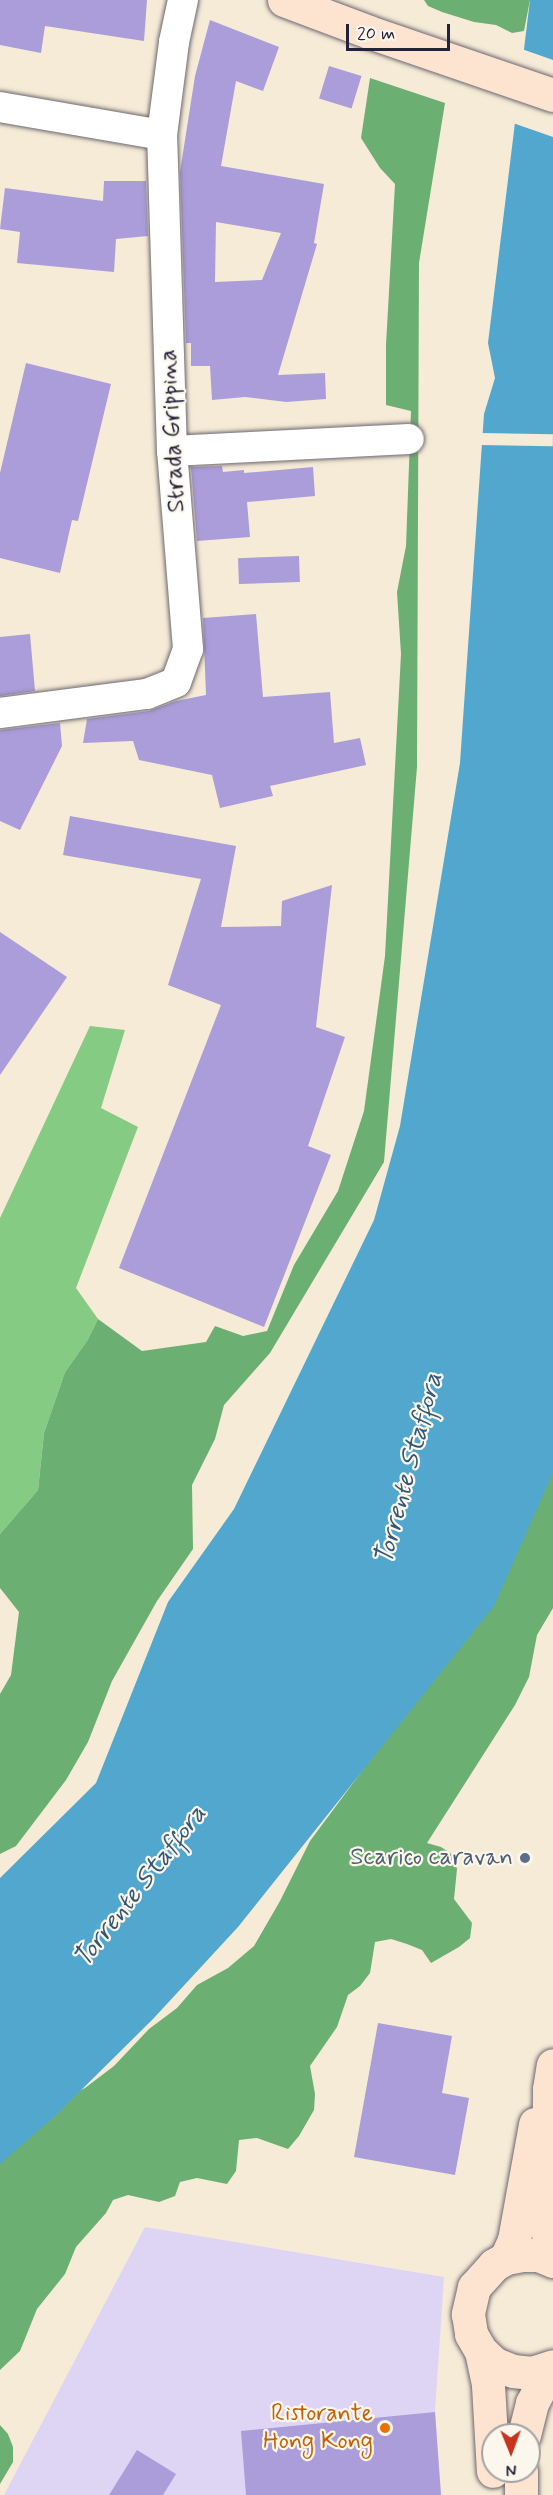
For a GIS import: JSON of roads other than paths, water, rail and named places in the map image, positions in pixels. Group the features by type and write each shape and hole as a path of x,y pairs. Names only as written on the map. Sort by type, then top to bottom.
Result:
{"main road":[{"path":"284,0 369,32 553,95"},
{"path":"551,2077 535,2122 514,2240 506,2258 483,2275 469,2300 468,2314 471,2334 481,2351 495,2364 513,2371 532,2373 552,2367"},
{"path":"551,2077 548,2234 553,2261"},
{"path":"506,2258 538,2255 553,2261"},
{"path":"481,2351 488,2385 490,2423"},
{"path":"527,2423 532,2403 552,2367"}],"street":[{"name":"Strada Grippina","path":"0,713 147,694 176,682 188,649 172,451 162,135 174,42 183,0"},
{"path":"0,107 162,135"},
{"path":"172,451 410,439"}],"water":[{"name":"Torrente Staffora","path":"530,0 553,0 553,1473 494,1606 238,1927 153,2019 54,2117 0,2164 0,1878 96,1783 168,1602 234,1509 374,1220 400,1126 460,763 484,414 495,378 488,343"}],"place":[{"name":"Scarico caravan","path":"525,1858"},
{"name":"Ristorante Hong Kong","path":"385,2428"}]}
